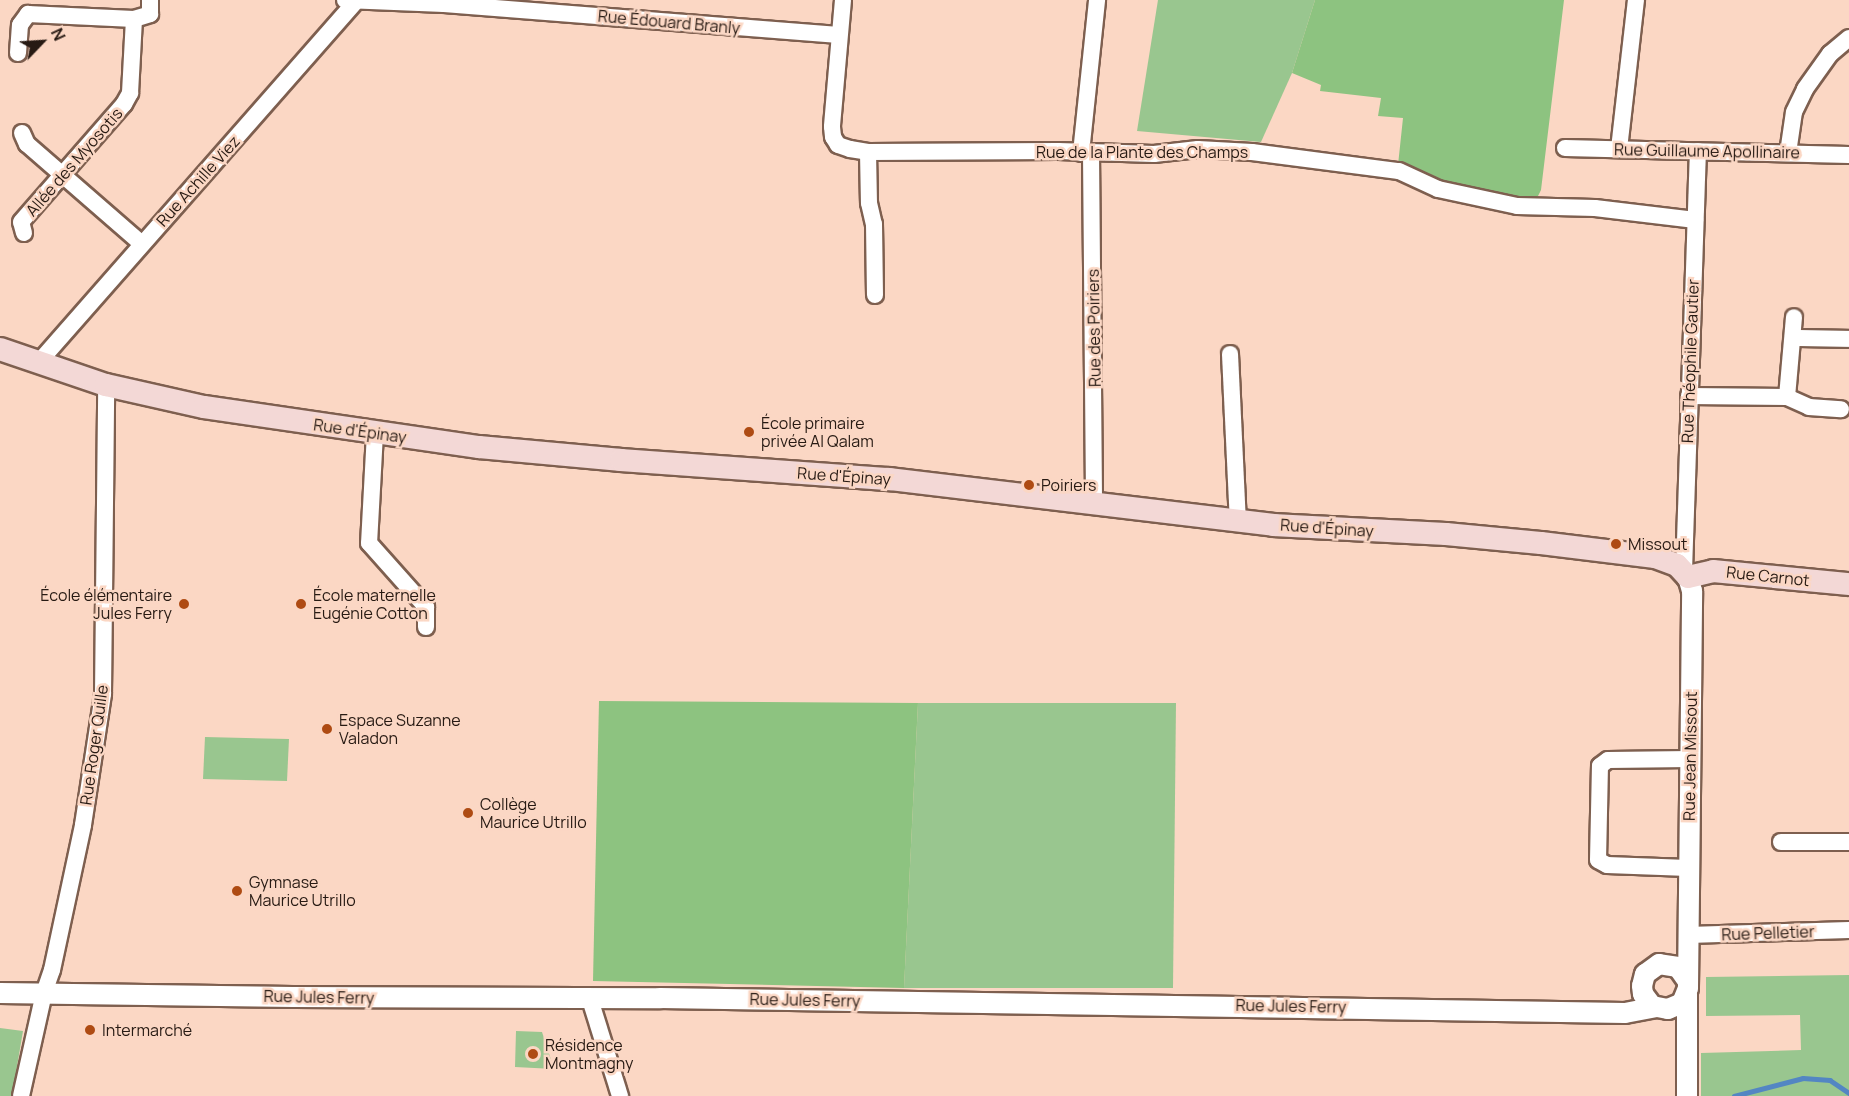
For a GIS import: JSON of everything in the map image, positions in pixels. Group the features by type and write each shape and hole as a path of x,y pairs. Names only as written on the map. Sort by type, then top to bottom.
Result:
{"main road":[{"name":"Rue d'Épinay","path":"0,349 106,385 204,408 479,447 619,460 889,479 1238,521 1540,543 1655,557 1677,565 1686,574"},
{"name":"Rue Carnot","path":"1686,574 1713,571 1849,584"}],"street":[{"path":"18,53 20,25 28,14 134,19 150,14 150,0"},
{"name":"Rue de la Plante des Champs","path":"843,0 833,137 838,145 868,152 1154,154 1198,149 1293,156 1399,171 1438,189 1517,206 1595,208 1695,220"},
{"name":"Rue des Poiriers","path":"1094,503 1086,153 1096,0"},
{"path":"1619,149 1636,0"},
{"name":"Rue Édouard Branly","path":"353,1 444,4 839,35"},
{"name":"Rue Achille Viez","path":"39,362 353,1"},
{"name":"Allée des Myosotis","path":"24,233 21,222 124,104 130,93 134,19"},
{"path":"1788,153 1794,112 1805,89 1830,54 1849,38"},
{"path":"22,133 27,144 142,244"},
{"name":"Rue Guillaume Apollinaire","path":"1566,148 1849,155"},
{"name":"Rue Théophile Gautier","path":"1686,574 1689,396 1698,151"},
{"path":"868,152 869,203 874,224 875,295"},
{"path":"1787,397 1794,317"},
{"path":"1793,338 1849,339"},
{"path":"1230,354 1238,521"},
{"name":"Rue Roger Quille","path":"21,1096 44,993 52,970 83,825 103,694 106,385"},
{"path":"1689,396 1787,397 1809,407 1840,409"},
{"path":"375,433 369,543 426,607 426,627"},
{"name":"Rue Jean Missout","path":"1686,574 1692,591 1687,1096"},
{"path":"1688,868 1607,866 1598,860 1600,766 1608,760 1690,759"},
{"path":"1781,842 1849,842"},
{"name":"Rue Pelletier","path":"1688,935 1849,930"},
{"path":"1610,1012 1642,986 1647,972 1662,963 1688,935"},
{"path":"1642,986 1646,1000 1664,1008 1682,1003 1687,987 1678,967 1662,963"},
{"name":"Rue Jules Ferry","path":"0,993 1106,1004 1631,1013 1664,1008"},
{"path":"590,999 620,1096"},
{"name":"Rue Jean Missout","path":"1664,1008 1687,1039"}],"green space":[{"path":"1158,0 1315,0 1292,73 1261,142 1137,131"},
{"path":"1315,0 1564,0 1541,190 1538,196 1527,202 1444,184 1398,165 1403,118 1378,116 1381,98 1320,91 1321,85 1292,73"},
{"path":"599,701 918,703 904,988 593,981"},
{"path":"918,703 1176,703 1173,988 904,988"},
{"path":"205,737 289,739 287,781 203,779"},
{"path":"1849,975 1849,1096 1701,1096 1701,1053 1801,1050 1800,1015 1706,1016 1706,977"},
{"path":"0,1028 23,1031 12,1096 0,1096"},
{"path":"516,1031 542,1032 554,1069 515,1067"}],"waterway":[{"path":"1734,1096 1803,1078 1830,1080 1849,1093"}],"place":[{"name":"École primaire privée Al Qalam","path":"749,432"},
{"name":"Poiriers","path":"1029,485"},
{"name":"Missout","path":"1616,544"},
{"name":"École élémentaire Jules Ferry","path":"184,604"},
{"name":"École maternelle Eugénie Cotton","path":"301,604"},
{"name":"Espace Suzanne Valadon","path":"327,729"},
{"name":"Collège Maurice Utrillo","path":"468,813"},
{"name":"Gymnase Maurice Utrillo","path":"237,891"},
{"name":"Intermarché","path":"90,1030"},
{"name":"Résidence Montmagny","path":"533,1054"}]}
